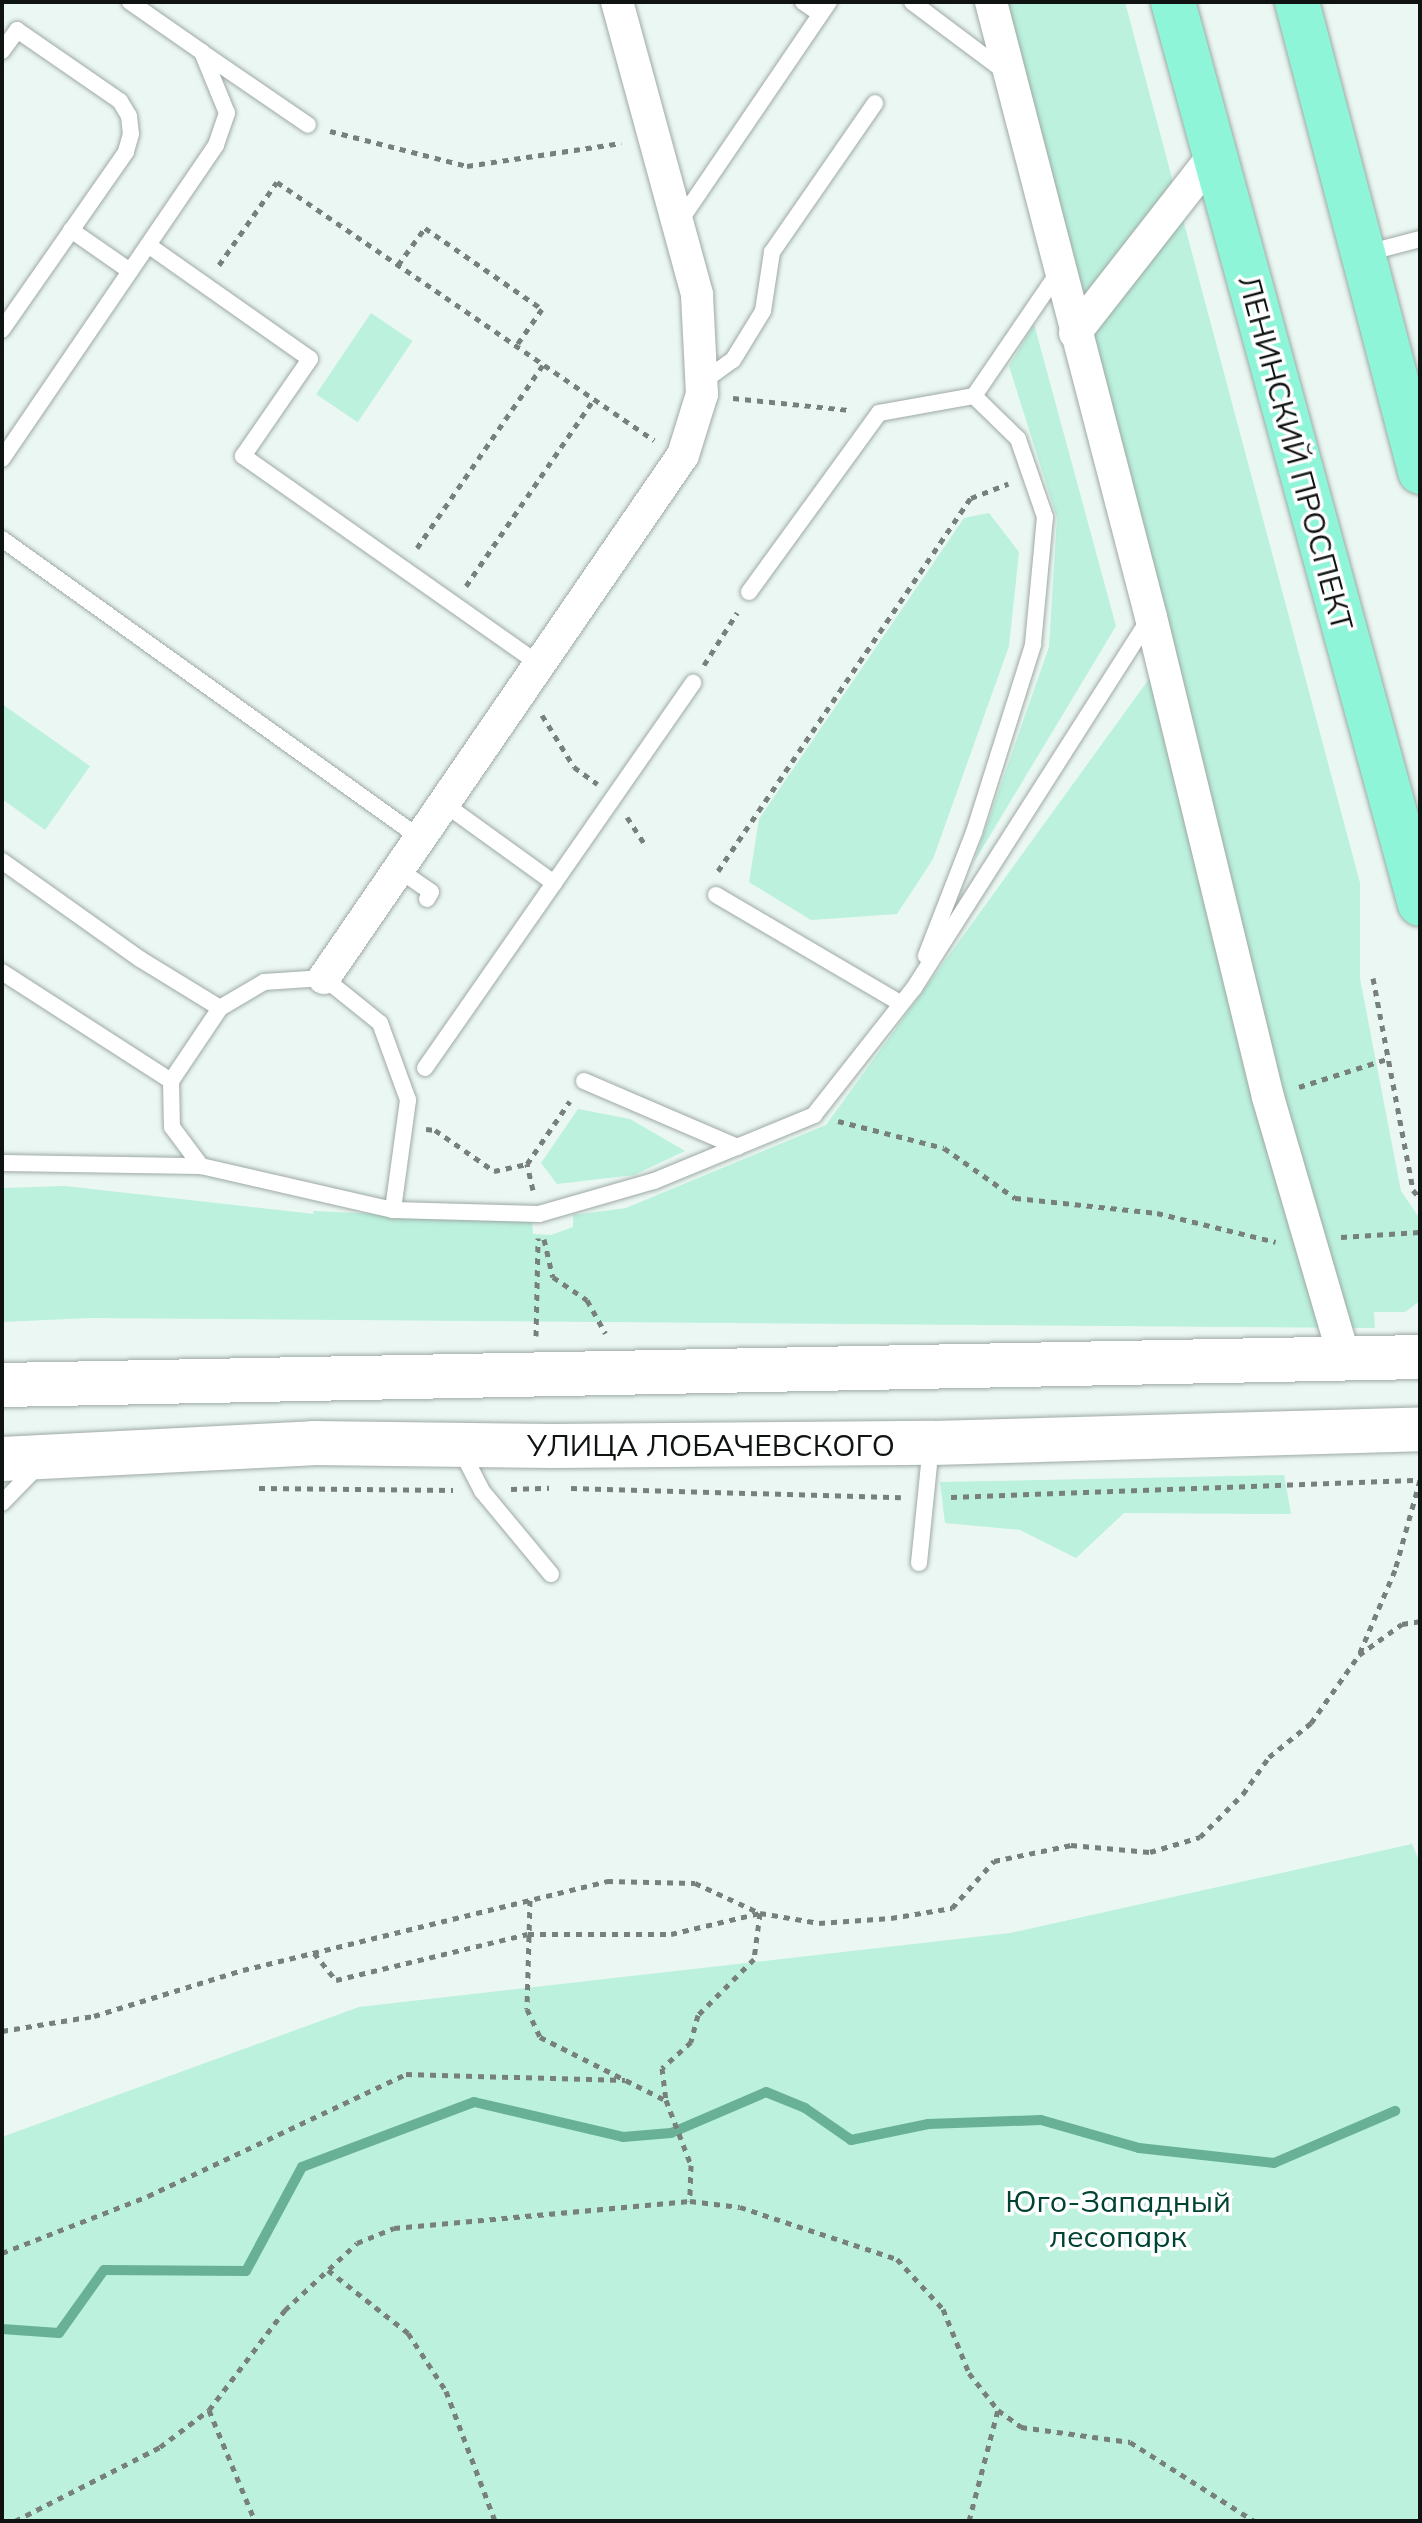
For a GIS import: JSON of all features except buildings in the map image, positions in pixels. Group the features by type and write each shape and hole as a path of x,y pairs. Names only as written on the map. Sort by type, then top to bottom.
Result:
{"main road":[{"name":"ЛЕНИНСКИЙ ПРОСПЕКТ","path":"1173,2 1420,904"},
{"path":"1297,2 1420,472"},
{"path":"2,1385 1420,1357"},
{"name":"УЛИЦА ЛОБАЧЕВСКОГО","path":"2,1459 313,1443 458,1446 932,1443 1420,1429"}],"street":[{"path":"324,978 680,458 702,389 697,294 680,221 617,2"},
{"path":"991,2 1151,617 1268,1097 1307,1239 1344,1357"},
{"path":"1075,333 1214,155"}],"lane":[{"path":"130,2 308,125"},
{"path":"680,221 824,8 803,2"},
{"path":"912,2 1010,75"},
{"path":"2,51 17,30 120,101 129,116 131,134 126,152 2,330"},
{"path":"2,459 216,145 227,113 202,52"},
{"path":"702,389 733,360 763,311 772,252 875,103"},
{"path":"71,230 130,271"},
{"path":"1363,254 1420,239"},
{"path":"148,245 310,359 243,456 454,604 534,672"},
{"path":"749,592 879,413 974,396 1060,270"},
{"path":"914,988 974,832 1033,645 1045,517 1018,439 974,396"},
{"path":"2,539 420,838"},
{"path":"2,1163 201,1166 393,1210 539,1214 654,1181 814,1115 914,988 1151,617"},
{"path":"425,1068 693,683"},
{"path":"443,803 554,883"},
{"path":"2,861 140,959 220,1008"},
{"path":"398,869 431,892 427,899"},
{"path":"716,895 900,1003"},
{"path":"2,972 171,1081"},
{"path":"201,1166 172,1127 171,1081 220,1008 264,982 324,978 380,1023 408,1100 393,1210"},
{"path":"584,1081 737,1147"},
{"path":"919,1563 932,1443"},
{"path":"458,1446 482,1491 551,1574"},
{"path":"2,1503 46,1458"}],"path":[{"path":"308,125 467,166 654,138"},
{"path":"205,286 277,182 680,458"},
{"path":"398,265 425,228 542,309 516,346"},
{"path":"403,568 544,365"},
{"path":"702,389 879,413"},
{"path":"454,604 594,399"},
{"path":"727,859 971,498 1030,476"},
{"path":"534,672 546,724 574,767 614,797"},
{"path":"1373,978 1413,1190 1420,1198"},
{"path":"1268,1097 1390,1058"},
{"path":"435,1130 494,1171 527,1164 584,1081"},
{"path":"814,1115 944,1148 1015,1198 1157,1213 1286,1244 1307,1239 1420,1232"},
{"path":"527,1164 553,1277 587,1300 607,1336"},
{"path":"535,1345 539,1214"},
{"path":"2,2031 94,2016 314,1953 607,1881 695,1883 760,1913 819,1923 891,1918 952,1908 994,1861 1071,1845 1150,1852 1200,1837 1243,1794 1269,1757 1311,1723 1359,1655 1395,1570 1420,1480 927,1498 570,1488"},
{"path":"246,1488 482,1491 554,1488"},
{"path":"1359,1655 1402,1624 1420,1621"},
{"path":"530,1900 527,2009 540,2037 666,2100"},
{"path":"314,1953 336,1980 528,1934 671,1934 760,1913"},
{"path":"690,2201 691,2165 666,2100 662,2068 691,2042 698,2015 754,1959 760,1913"},
{"path":"2,2253 148,2196 406,2074 625,2080"},
{"path":"15,2521 160,2447 209,2410 240,2365 285,2310 357,2243 394,2228 690,2201 740,2207 897,2259 943,2309 969,2373 998,2410 1021,2427 1130,2442 1254,2521"},
{"path":"328,2270 408,2333 446,2391 495,2521"},
{"path":"209,2410 255,2521"},
{"path":"969,2521 998,2410"}],"green space":[{"path":"1004,2 1125,2 1360,883 1360,979 1401,1191 1420,1219 1420,1301 1405,1312 1374,1312 1375,1328 89,1318 2,1322 2,1188 65,1186 314,1214 313,1211 532,1221 533,1234 551,1235 573,1227 573,1215 626,1208 826,1125 1149,679 1173,662"},
{"path":"371,313 412,341 358,422 316,394"},
{"path":"1034,324 1116,626 974,862 1049,647 1057,518 1009,366"},
{"path":"989,513 1019,552 1009,646 933,859 897,914 811,920 749,882 759,819 964,518"},
{"path":"2,704 90,766 45,830 2,799"},
{"path":"578,1109 630,1119 685,1151 634,1175 557,1184 541,1163"},
{"path":"1284,1475 1291,1514 1124,1513 1076,1558 1020,1530 945,1523 940,1482"},
{"name":"Юго-Западный лесопарк","path":"1412,1844 1420,1863 1420,2521 2,2521 2,2137 359,2007 1010,1933"}],"waterway":[{"path":"2,2329 59,2333 104,2270 246,2271 302,2167 474,2102 623,2137 671,2133 766,2092 805,2108 851,2140 928,2124 1041,2120 1139,2148 1274,2163 1395,2111"}]}
